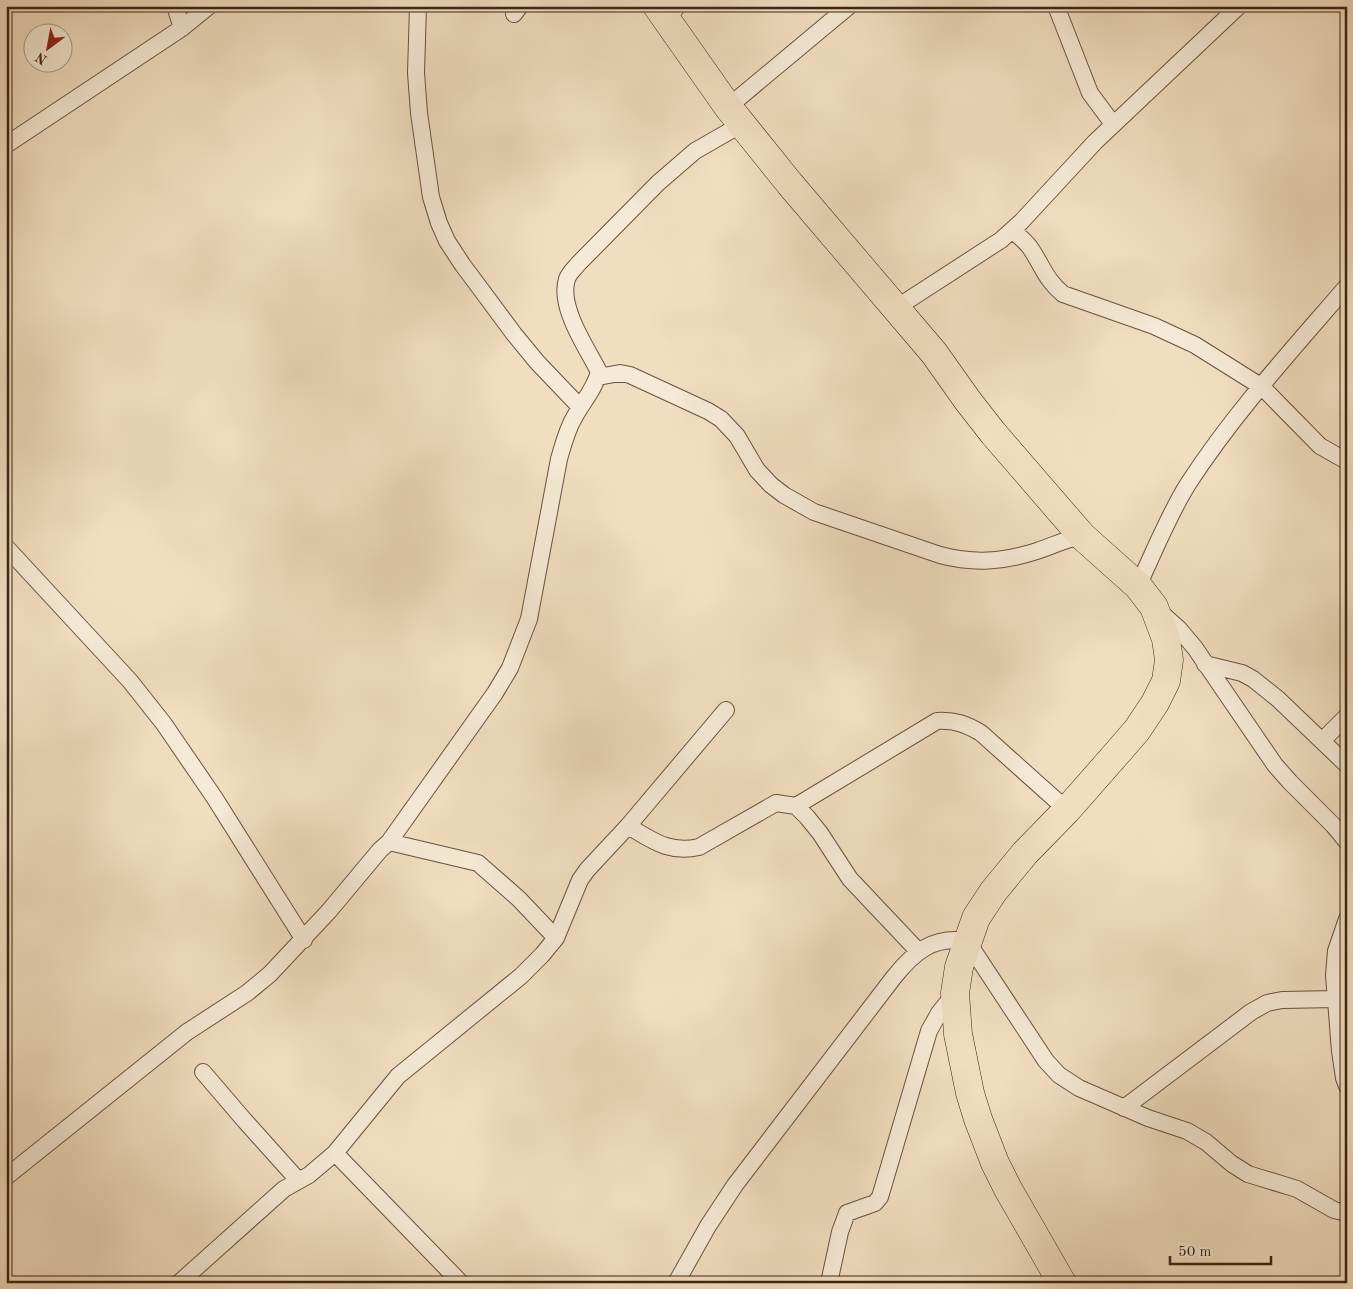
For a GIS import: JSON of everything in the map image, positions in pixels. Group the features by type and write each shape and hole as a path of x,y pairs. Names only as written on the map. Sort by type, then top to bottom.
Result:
{"highway":[{"path":"667,10 735,116 790,184 934,353 993,434 1082,536 1146,597 1166,639 1169,660 1166,681 1155,703 1136,730 1067,810 1025,853 993,892 976,918 959,968 955,993 958,1034 970,1093 986,1141 1008,1189 1062,1283"}],"street":[{"path":"175,6 182,28"},
{"path":"6,145 182,28 209,6"},
{"path":"418,6 416,64 419,113 431,198 439,223 447,241 462,264 514,334 537,362 580,407"},
{"path":"6,1177 187,1032 247,993 270,974 304,940 380,850 389,842 495,693 510,668 529,619 565,436 580,407 596,385 599,372 572,318 565,291 568,278 579,263 658,183 735,116 849,6"},
{"path":"1056,6 1090,93 1113,124"},
{"path":"896,308 1001,240 1113,124 1239,6"},
{"path":"1012,230 1031,249 1053,285 1063,294 1175,335 1195,345 1262,386 1320,446 1347,460"},
{"path":"1347,286 1262,386 1210,452 1187,486 1170,516 1146,597 1179,630 1280,771 1347,842"},
{"path":"598,377 620,372 630,375 708,411 721,419 738,436 757,470 771,485 790,499 814,512 931,552 962,560 1000,560 1035,552 1068,538 1082,536"},
{"path":"6,547 130,681 164,724 214,798 304,940"},
{"path":"1205,664 1242,673 1252,680 1278,699 1347,765"},
{"path":"179,1283 284,1189 308,1175 335,1153 398,1076 521,976 542,955 556,938 580,880 587,870 628,826 726,710"},
{"path":"1322,741 1347,716"},
{"path":"796,806 937,721 952,720 967,724 981,733 1067,810"},
{"path":"628,826 666,847 686,850 699,847 776,803 796,806 807,816 820,833 850,879 919,952"},
{"path":"389,842 478,863 519,899 556,938"},
{"path":"1347,919 1336,951 1334,975 1340,1051 1347,1086"},
{"path":"676,1283 708,1226 735,1185 909,958 941,941 954,939 967,941 1046,1061 1060,1075 1079,1088 1124,1108 1188,1131 1206,1142 1232,1164 1248,1174 1297,1189 1334,1210 1347,1213"},
{"path":"829,1283 840,1232 847,1213 875,1203 880,1197 929,1031 955,993"},
{"path":"1124,1108 1251,1012 1267,1003 1304,999 1336,999"},
{"path":"204,1072 298,1180"},
{"path":"335,1153 461,1283"}]}
